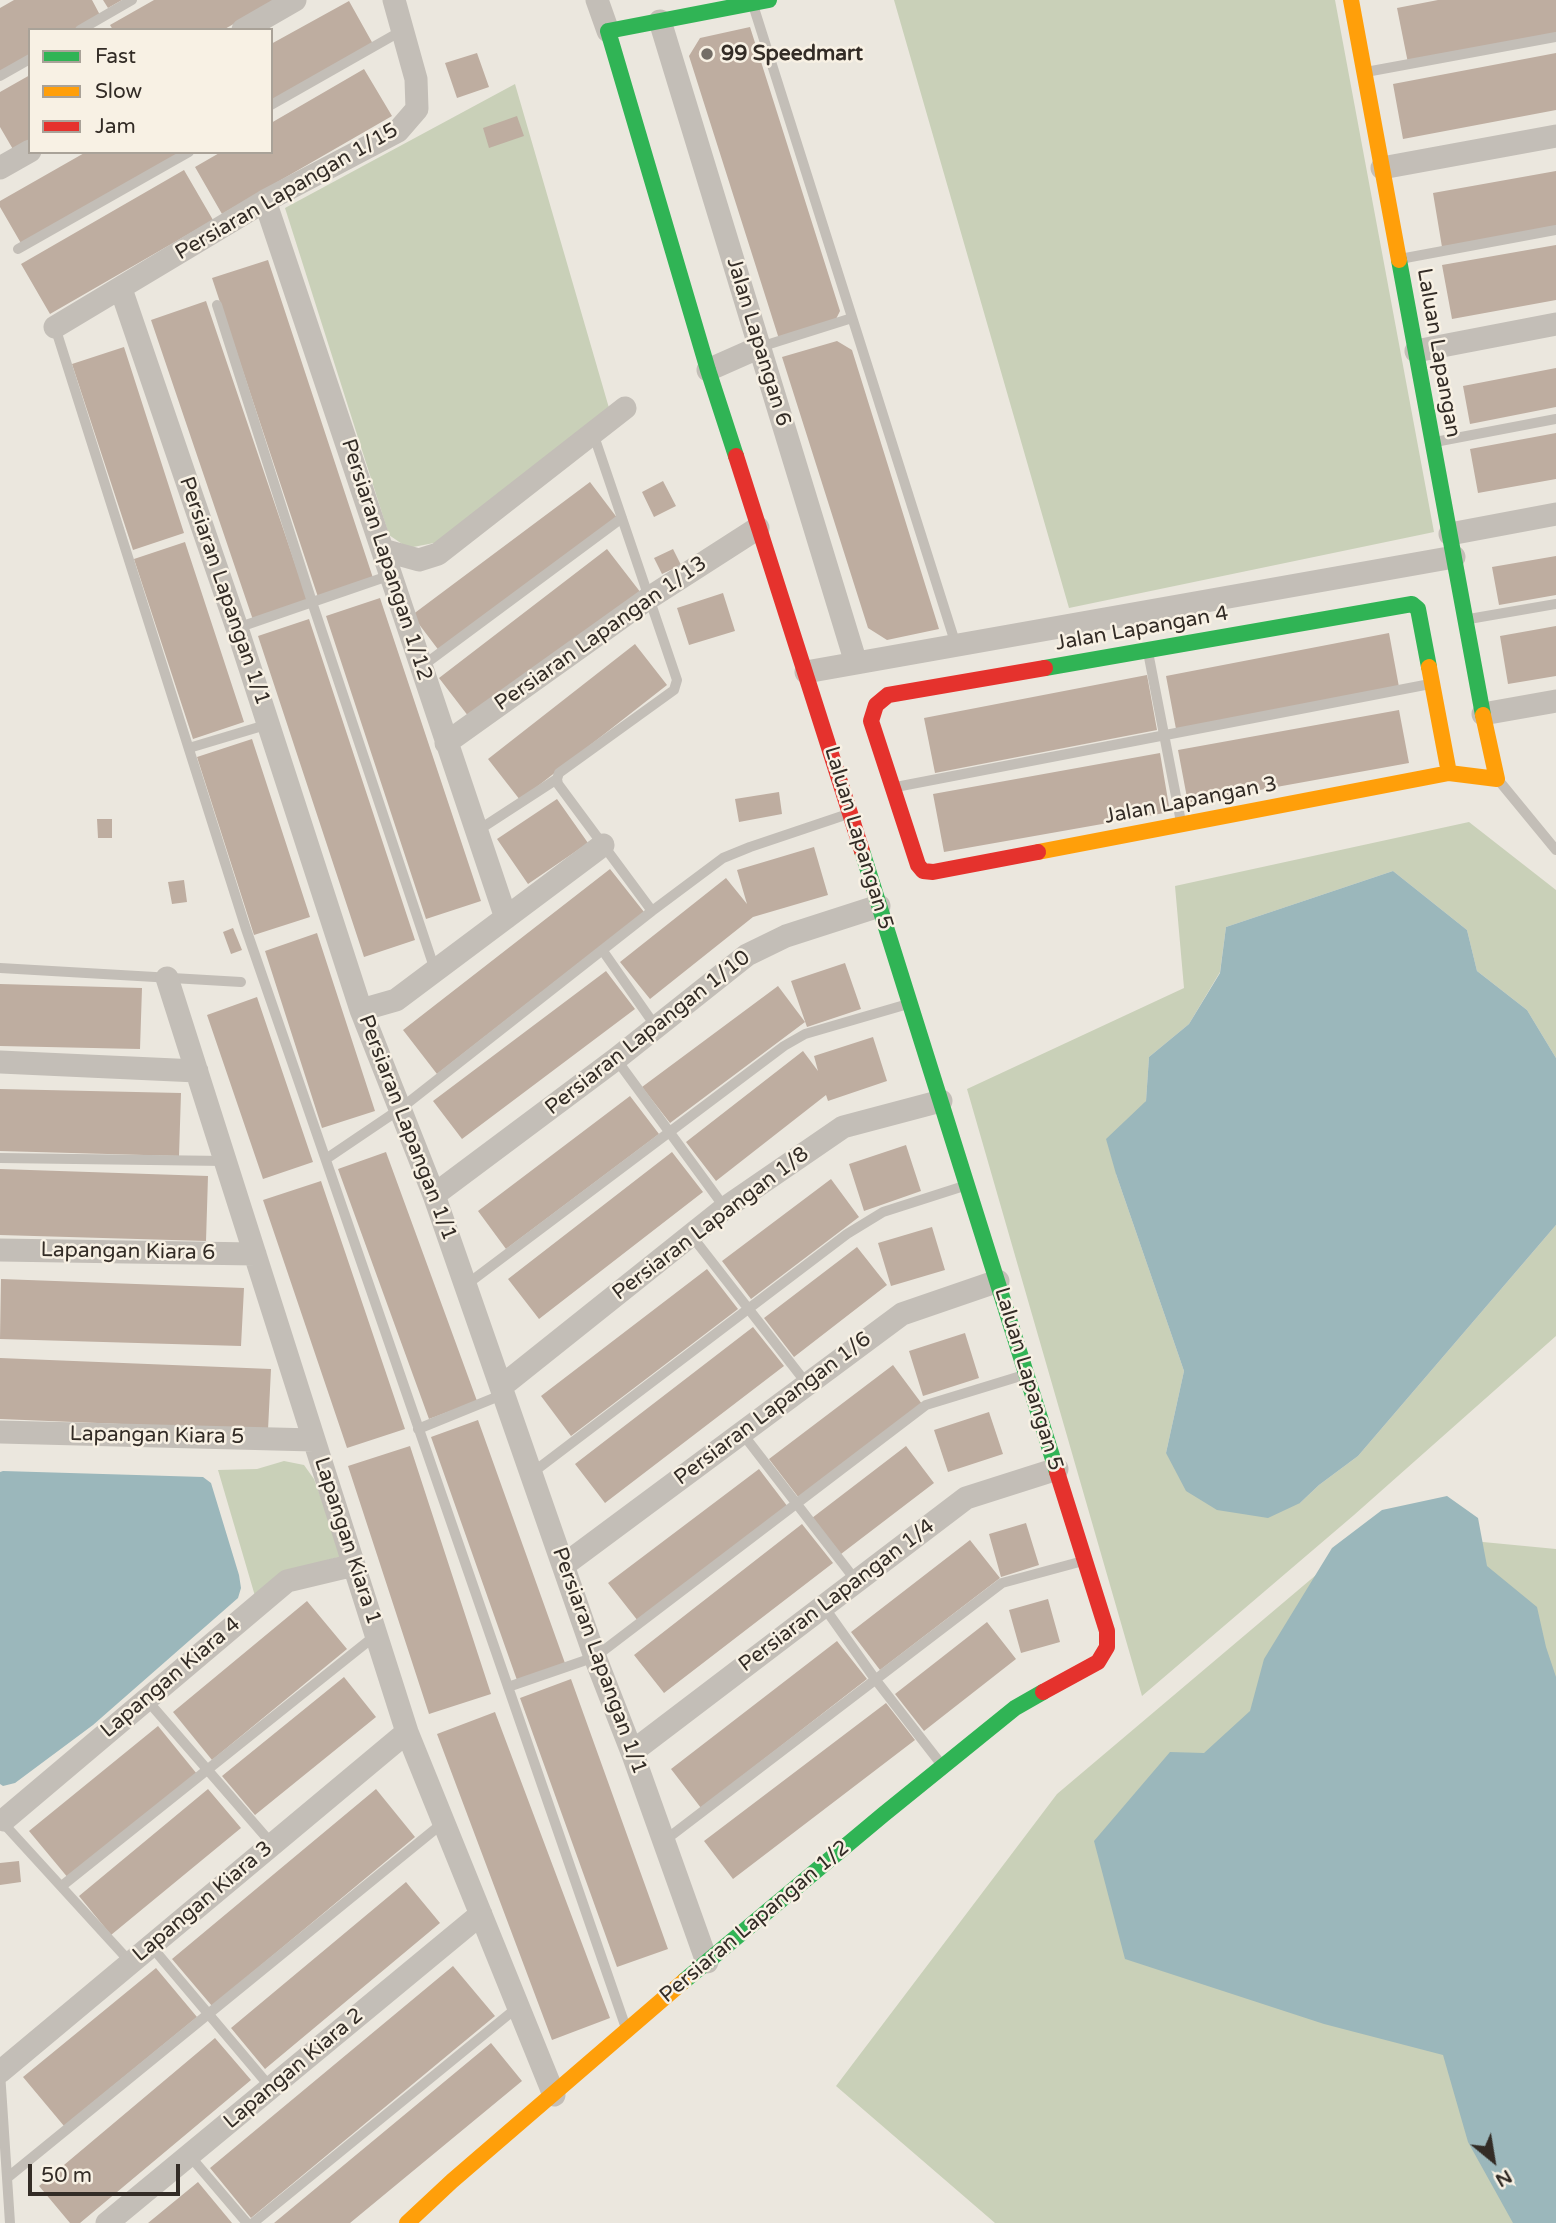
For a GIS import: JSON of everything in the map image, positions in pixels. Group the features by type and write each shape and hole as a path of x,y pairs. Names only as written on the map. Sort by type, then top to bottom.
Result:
{"street":[{"path":"246,28 295,0"},
{"name":"Persiaran Lapangan 1/15","path":"55,327 265,201 398,131 417,109 416,79 394,0"},
{"path":"597,0 608,31 769,0"},
{"name":"Laluan Lapangan","path":"1351,0 1497,779"},
{"name":"Jalan Lapangan 6","path":"660,21 856,663"},
{"name":"Laluan Lapangan 5","path":"608,31 708,370 911,1003 1107,1631"},
{"path":"1382,168 1556,136"},
{"path":"0,167 28,152"},
{"name":"Persiaran Lapangan 1/12","path":"265,201 506,918"},
{"name":"Persiaran Lapangan 1/1","path":"121,289 269,724 361,1010 434,1195 595,1657 707,1962"},
{"path":"1416,351 1556,324"},
{"path":"708,370 760,348"},
{"path":"383,550 419,560 438,554 625,408"},
{"path":"806,672 956,645 1452,545 1556,514"},
{"name":"Persiaran Lapangan 1/13","path":"446,743 649,598 758,528"},
{"name":"Jalan Lapangan 4","path":"893,788 871,721 876,705 888,695 1403,604 1412,604 1418,609 1431,684"},
{"path":"1431,684 1449,773"},
{"path":"1483,714 1556,701"},
{"name":"Jalan Lapangan 3","path":"893,788 918,865 923,871 933,872 1449,773 1497,779"},
{"path":"361,1010 396,1000 603,845"},
{"name":"Persiaran Lapangan 1/10","path":"434,1195 616,1059 747,955 786,936 880,906"},
{"name":"Lapangan Kiara 1","path":"167,978 407,1732 554,2095"},
{"path":"0,1062 197,1071"},
{"name":"Persiaran Lapangan 1/8","path":"503,1390 725,1208 843,1127 941,1101"},
{"name":"Lapangan Kiara 6","path":"0,1250 255,1254"},
{"name":"Persiaran Lapangan 1/6","path":"564,1564 902,1314 998,1282"},
{"name":"Lapangan Kiara 5","path":"0,1433 314,1440"},
{"name":"Persiaran Lapangan 1/4","path":"632,1752 966,1498 1057,1469"},
{"name":"Lapangan Kiara 4","path":"4,1820 287,1581 354,1565"},
{"name":"Persiaran Lapangan 1/2","path":"401,2223 707,1962 1015,1708 1098,1662 1107,1647 1107,1631"},
{"name":"Lapangan Kiara 3","path":"0,2072 407,1732"},
{"name":"Lapangan Kiara 2","path":"107,2223 481,1914"},
{"path":"407,2223 452,2181"}],"lane":[{"path":"83,28 132,0"},
{"path":"752,3 956,645"},
{"path":"273,104 403,30"},
{"path":"1365,73 1556,37"},
{"path":"0,76 28,60"},
{"path":"18,249 185,154"},
{"path":"1399,259 1556,230"},
{"path":"217,305 312,602 435,970"},
{"path":"760,348 852,318"},
{"path":"55,327 246,929 627,2030"},
{"path":"1433,442 1556,419"},
{"path":"593,433 677,680 674,690 559,773 557,779 558,784 652,911"},
{"path":"421,667 622,518"},
{"path":"237,628 391,575"},
{"path":"1465,619 1556,604"},
{"path":"1148,649 1182,824"},
{"path":"893,788 1431,684"},
{"path":"189,748 269,724"},
{"path":"477,831 557,779"},
{"path":"1497,779 1556,850"},
{"path":"326,1159 400,1109 723,858 850,813"},
{"path":"603,951 656,1027"},
{"path":"0,968 241,982"},
{"path":"466,1285 784,1046 804,1034 911,1003"},
{"path":"616,1059 725,1208"},
{"path":"0,1158 226,1161"},
{"path":"532,1473 847,1234 883,1212 967,1185"},
{"path":"691,1235 807,1384"},
{"path":"508,1687 595,1657 926,1405 1027,1374"},
{"path":"418,1429 503,1390"},
{"path":"742,1433 857,1582"},
{"path":"664,1842 1002,1583 1085,1560"},
{"path":"824,1607 875,1679 943,1766"},
{"path":"63,1885 376,1635"},
{"path":"146,1699 272,1844"},
{"path":"4,1820 4,1824 63,1885 131,1963"},
{"path":"7,2178 444,1822"},
{"path":"151,1946 271,2088"},
{"path":"253,2223 519,2007"},
{"path":"0,2072 10,2223"},
{"path":"189,2155 247,2223"}],"green space":[{"path":"894,0 1335,0 1434,532 1069,608"},
{"path":"515,84 609,408 439,542 408,548 389,535 285,208"},
{"path":"1469,822 1556,890 1556,1058 1527,1010 1477,971 1467,930 1393,871 1226,927 1220,972 1189,1024 1149,1057 1146,1101 1116,1174 1184,1371 1166,1453 1300,1503 1358,1456 1556,1225 1556,1336 1354,1515 1142,1696 967,1089 1184,988 1175,886"},
{"path":"284,1461 304,1465 314,1479 342,1556 286,1572 255,1596 218,1470 257,1469"},
{"path":"1368,1531 1556,1549 1556,2223 995,2223 836,2086 1057,1794"}],"water":[{"path":"1393,871 1467,930 1477,971 1527,1010 1556,1058 1556,1225 1358,1456 1300,1503 1268,1518 1217,1510 1186,1491 1166,1453 1184,1371 1106,1139 1146,1101 1149,1057 1189,1024 1220,973 1226,927"},
{"path":"0,1472 203,1477 211,1483 241,1588 238,1598 93,1725 15,1783 3,1786 0,1784"},
{"path":"1447,1496 1478,1518 1487,1566 1537,1607 1556,1677 1556,2223 1513,2223 1468,2142 1443,2055 1324,2024 1125,1959 1094,1841 1170,1752 1204,1753 1250,1711 1264,1659 1332,1548 1382,1510"}],"building":[{"path":"14,0 92,0 100,15 77,28 28,28 28,56 0,72 0,8"},
{"path":"103,0 122,0 108,8"},
{"path":"154,0 276,0 227,28 112,28 110,25"},
{"path":"1438,0 1556,0 1556,35 1408,63 1397,8"},
{"path":"349,1 373,44 273,100 273,43"},
{"path":"750,27 840,311 834,323 779,339 689,56 700,38"},
{"path":"477,53 489,87 457,98 445,63"},
{"path":"1556,53 1556,110 1403,139 1393,84"},
{"path":"364,69 392,116 222,214 195,167 218,154 273,154 273,122"},
{"path":"28,76 28,143 14,151 0,127 0,92"},
{"path":"517,116 524,136 489,148 483,128"},
{"path":"82,154 181,154 22,245 0,207 0,201"},
{"path":"184,170 213,220 50,314 21,264"},
{"path":"1556,171 1556,226 1442,247 1433,193"},
{"path":"1556,245 1556,300 1452,319 1442,265"},
{"path":"268,260 373,578 318,597 212,278"},
{"path":"206,301 308,602 253,620 151,320"},
{"path":"837,341 852,350 939,629 887,640 868,628 782,357"},
{"path":"124,347 184,533 133,550 72,364"},
{"path":"1556,368 1556,407 1470,424 1463,386"},
{"path":"1556,433 1556,479 1478,493 1470,449"},
{"path":"663,481 676,506 654,517 642,492"},
{"path":"590,482 618,519 440,652 412,615"},
{"path":"185,542 244,722 193,739 134,559"},
{"path":"607,549 641,593 472,721 439,678"},
{"path":"673,549 681,565 662,574 654,558"},
{"path":"1556,556 1556,595 1499,605 1492,567"},
{"path":"723,593 735,631 689,645 677,608"},
{"path":"380,598 481,901 426,919 326,616"},
{"path":"309,619 415,940 364,957 258,636"},
{"path":"1556,626 1556,676 1508,684 1500,636"},
{"path":"1389,633 1399,687 1176,729 1166,676"},
{"path":"635,644 667,685 520,800 488,759"},
{"path":"1147,675 1157,730 935,773 924,718"},
{"path":"1399,710 1409,763 1188,803 1178,750"},
{"path":"252,739 310,917 254,935 197,757"},
{"path":"1160,753 1170,812 944,852 933,794"},
{"path":"779,792 782,814 739,822 735,799"},
{"path":"557,799 588,843 528,884 497,839"},
{"path":"97,819 112,819 112,838 98,838"},
{"path":"814,847 828,895 753,917 650,999 620,962 726,878 747,904 737,870"},
{"path":"610,869 644,912 437,1074 403,1030"},
{"path":"184,880 187,902 172,904 168,882"},
{"path":"233,928 242,950 231,954 223,932"},
{"path":"317,933 375,1111 322,1128 265,951"},
{"path":"845,963 861,1009 807,1027 791,981"},
{"path":"606,971 635,1009 462,1139 433,1101"},
{"path":"0,984 142,988 140,1049 0,1046"},
{"path":"778,986 805,1022 670,1123 642,1087"},
{"path":"257,997 313,1162 263,1179 207,1015"},
{"path":"873,1037 887,1081 828,1101 826,1095 716,1181 686,1142 803,1051 818,1071 814,1056"},
{"path":"0,1089 181,1093 179,1156 0,1151"},
{"path":"630,1096 659,1134 506,1249 478,1211"},
{"path":"906,1145 921,1191 864,1211 849,1164"},
{"path":"386,1152 477,1401 429,1419 338,1169"},
{"path":"672,1152 703,1192 539,1319 508,1279"},
{"path":"0,1169 208,1176 206,1241 0,1235"},
{"path":"831,1179 859,1217 751,1299 722,1261"},
{"path":"321,1181 405,1429 347,1448 263,1200"},
{"path":"932,1227 945,1270 891,1286 878,1243"},
{"path":"857,1247 887,1285 794,1357 764,1318"},
{"path":"707,1269 738,1309 571,1436 541,1396"},
{"path":"1,1279 244,1288 241,1346 0,1339"},
{"path":"753,1327 784,1366 605,1503 575,1464"},
{"path":"965,1333 979,1378 923,1396 909,1351"},
{"path":"0,1358 271,1369 268,1430 0,1419"},
{"path":"893,1365 922,1404 799,1498 769,1459"},
{"path":"989,1412 1003,1454 948,1472 934,1430"},
{"path":"478,1420 566,1666 518,1683 431,1437"},
{"path":"410,1446 491,1694 429,1714 348,1466"},
{"path":"906,1446 934,1483 841,1554 812,1518"},
{"path":"759,1469 788,1507 638,1621 608,1583"},
{"path":"1026,1523 1039,1565 1001,1577 989,1534"},
{"path":"802,1524 833,1563 664,1693 634,1655"},
{"path":"970,1540 1000,1578 880,1670 851,1632"},
{"path":"1048,1599 1060,1642 1021,1653 1009,1610"},
{"path":"307,1601 347,1649 212,1760 173,1712"},
{"path":"987,1622 1016,1659 924,1731 895,1694"},
{"path":"837,1641 867,1679 701,1808 671,1769"},
{"path":"344,1677 376,1717 255,1815 222,1776"},
{"path":"571,1679 668,1949 617,1967 520,1698"},
{"path":"886,1703 915,1740 733,1879 704,1841"},
{"path":"495,1712 610,2018 552,2040 437,1734"},
{"path":"158,1726 197,1774 69,1879 29,1831"},
{"path":"208,1789 241,1828 111,1935 79,1896"},
{"path":"376,1789 415,1837 212,2006 172,1959"},
{"path":"19,1861 21,1882 0,1885 0,1863"},
{"path":"406,1882 440,1923 265,2069 231,2028"},
{"path":"453,1966 495,2016 251,2218 210,2168"},
{"path":"156,1968 197,2017 64,2126 23,2077"},
{"path":"215,2038 251,2080 80,2223 70,2223 39,2186"},
{"path":"491,2043 522,2081 350,2223 274,2223"},
{"path":"198,2182 232,2223 148,2223"}],"traffic: fast":[{"path":"736,456 608,31 769,0"},
{"path":"1399,260 1483,715"},
{"path":"1045,668 1412,604 1418,609 1429,667"},
{"path":"862,851 1057,1472"},
{"path":"684,1981 1015,1708 1043,1692"}],"traffic: slow":[{"path":"1351,0 1399,260"},
{"path":"1429,667 1449,773"},
{"path":"1038,852 1449,773 1497,779 1483,715"},
{"path":"407,2223 684,1981"}],"traffic: jam":[{"path":"736,456 862,851"},
{"path":"1038,852 933,872 923,871 918,865 871,721 876,705 888,695 1045,668"},
{"path":"1043,1692 1098,1662 1107,1647 1107,1631 1057,1472"}],"place":[{"name":"99 Speedmart","path":"707,54"}]}
